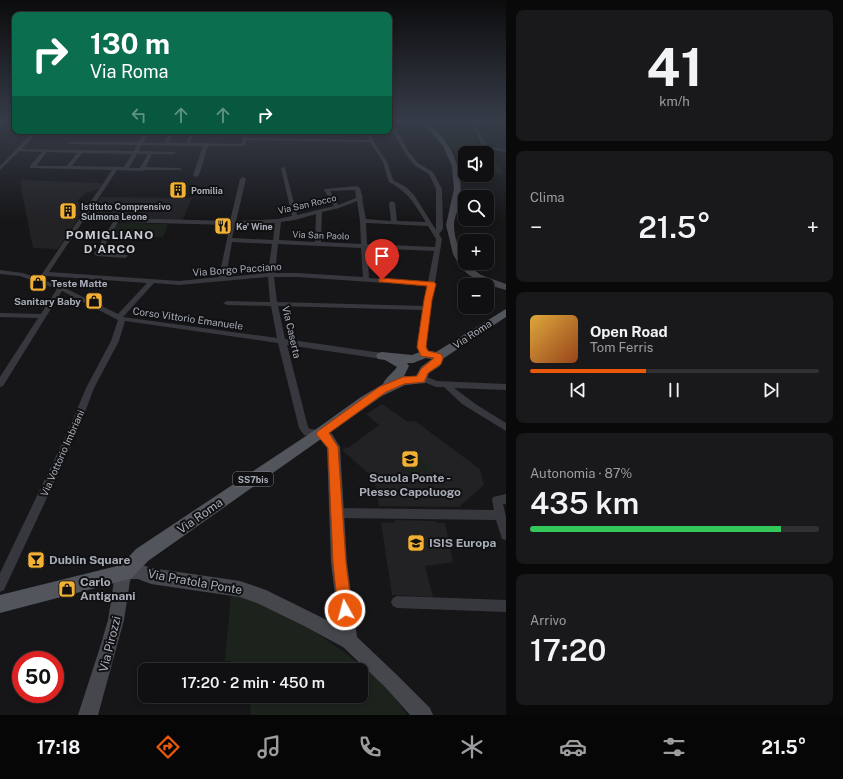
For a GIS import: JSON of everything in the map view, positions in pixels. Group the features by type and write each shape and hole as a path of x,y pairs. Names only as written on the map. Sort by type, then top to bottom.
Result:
{"main road":[{"path":"450,153 457,172 456,203 450,223 453,244 457,254 463,263 463,266 469,272 484,280 506,285"},
{"name":"Via Roma","path":"422,378 424,371 438,362 438,356 506,312"},
{"path":"382,356 413,359 424,354 438,356"},
{"name":"SS7bis","path":"382,356 400,363 403,366 398,376 386,384 383,389"},
{"name":"SS7bis","path":"383,389 403,380 418,380 422,378"},
{"name":"Via Roma","path":"126,572 142,555 305,443 322,434 383,389"},
{"path":"322,434 327,438 333,447 339,563 348,640"},
{"name":"Via Pratola Ponte","path":"126,572 138,571 151,576 240,589 260,596 348,640 391,681 423,715"},
{"path":"0,604 126,572"},
{"name":"Via Pirozzi","path":"88,715 105,665 120,603 122,577 126,572"}],"street":[{"path":"0,169 16,153"},
{"path":"43,153 32,167 142,170 143,168 180,169"},
{"path":"68,168 78,153"},
{"path":"126,169 135,153"},
{"path":"143,168 150,153"},
{"path":"196,175 203,153"},
{"path":"379,153 385,162 391,181 404,188 412,196 439,239 432,284 426,308 422,344 424,354"},
{"path":"408,153 416,164 431,173 439,189 440,229 436,234"},
{"path":"283,168 295,218"},
{"path":"39,281 115,169"},
{"path":"222,280 229,240 243,179"},
{"path":"337,207 327,190 357,188 364,221 366,279"},
{"name":"Via San Rocco","path":"81,219 233,223 278,221 337,207 360,198"},
{"path":"392,203 394,222"},
{"path":"318,244 319,211"},
{"path":"116,220 97,254 125,256"},
{"name":"Via Caserta","path":"278,221 271,275 274,304 304,428 308,432 322,434"},
{"path":"364,221 429,224"},
{"name":"Via San Paolo","path":"229,240 437,249"},
{"name":"Corso Vittorio Emanuele","path":"0,272 21,274 60,288 120,318 382,356"},
{"name":"Via Borgo Pacciano","path":"44,274 179,283 271,275 366,279 432,284"},
{"path":"120,318 152,282"},
{"path":"0,384 60,288"},
{"path":"227,303 426,308"},
{"path":"0,315 42,316"},
{"name":"Via Vottorio Imbriani","path":"0,586 73,431 90,388 115,341 120,318"},
{"path":"422,378 436,384 506,387"},
{"path":"446,384 464,399 506,427"},
{"path":"506,499 497,500 506,535"},
{"path":"337,513 500,515"},
{"path":"397,602 506,606"}],"shaded area":[{"path":"494,155 503,174 494,173"},
{"path":"23,180 102,183 99,189 85,193 77,201 85,208 58,249 33,248 20,183"},
{"path":"101,197 192,198 182,221 88,217"},
{"path":"117,223 168,224 163,237 110,235"},
{"name":"Scuola Ponte - Plesso Capoluogo","path":"382,404 408,422 415,421 480,469 484,485 459,507 379,506 374,478 342,450 346,447 348,448 379,425 366,414"},
{"path":"416,454 433,467 417,481 400,467"},
{"name":"ISIS Europa","path":"394,520 436,521 437,523 445,523 453,562 425,566 433,597 392,595 381,522 394,523"},
{"path":"231,593 279,613 304,626 328,641 358,663 243,663 225,661"},
{"path":"368,672 392,695 407,715 250,715 251,703 368,703"}],"place":[{"name":"Pomilia","path":"178,190"},
{"name":"Istituto Comprensivo Sulmona Leone","path":"68,211"},
{"name":"Ke' Wine","path":"223,226"},
{"name":"Teste Matte","path":"38,283"},
{"name":"Sanitary Baby","path":"94,301"},
{"name":"Scuola Ponte - Plesso Capoluogo","path":"410,459"},
{"name":"ISIS Europa","path":"416,543"},
{"name":"Dublin Square","path":"36,560"},
{"name":"Carlo Antignani","path":"67,589"}],"district":[{"name":"POMIGLIANO D'ARCO","path":"110,242"}],"route":[{"path":"345,610 339,563 333,447 327,438 322,434 383,389 403,380 421,380 424,371 438,362 439,358 438,356 424,354 422,347 428,300 432,284 382,280"}]}
